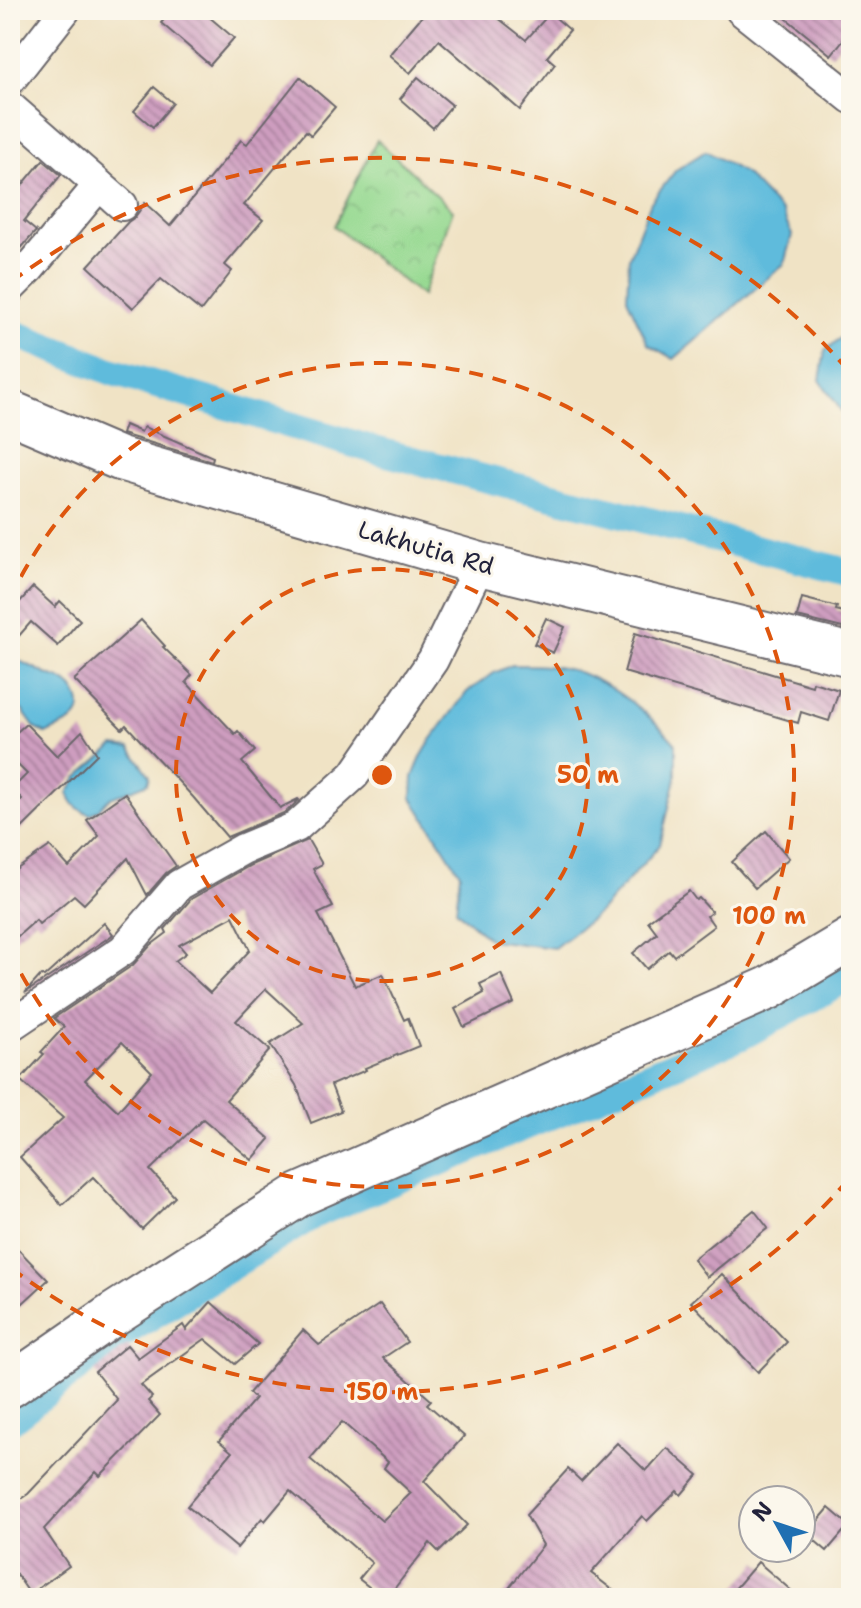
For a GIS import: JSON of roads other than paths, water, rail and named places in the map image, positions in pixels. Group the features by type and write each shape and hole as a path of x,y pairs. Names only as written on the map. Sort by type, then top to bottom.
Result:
{"street":[{"path":"10,80 65,10"},
{"path":"741,10 851,98"},
{"path":"10,107 122,205"},
{"path":"10,288 99,185"},
{"name":"Lakhutia Rd","path":"10,412 120,459 480,564 851,655"},
{"path":"10,1026 123,950 179,885 243,849 296,827 354,775 433,660 480,564"},
{"path":"10,1386 114,1314 299,1195 769,988 851,939"}],"water":[{"path":"706,151 744,173 782,212 792,235 784,264 674,359 648,344 627,298 629,257 651,202 676,170"},
{"path":"851,329 851,425 820,380 825,351"},
{"path":"10,658 62,680 72,688 80,704 80,710 73,720 46,734 35,728 22,710 14,706 10,709"},
{"path":"512,665 565,668 595,679 633,703 676,744 676,778 660,845 600,912 554,948 490,940 456,910 460,873 412,798 413,777 421,757 467,692 494,673"},
{"path":"114,746 130,748 150,776 148,783 108,799 90,814 79,809 68,793 77,778"}],"waterway":[{"path":"10,332 113,372 371,449 851,573"},
{"path":"10,1421 118,1337 315,1214 742,1036 851,976"}]}
